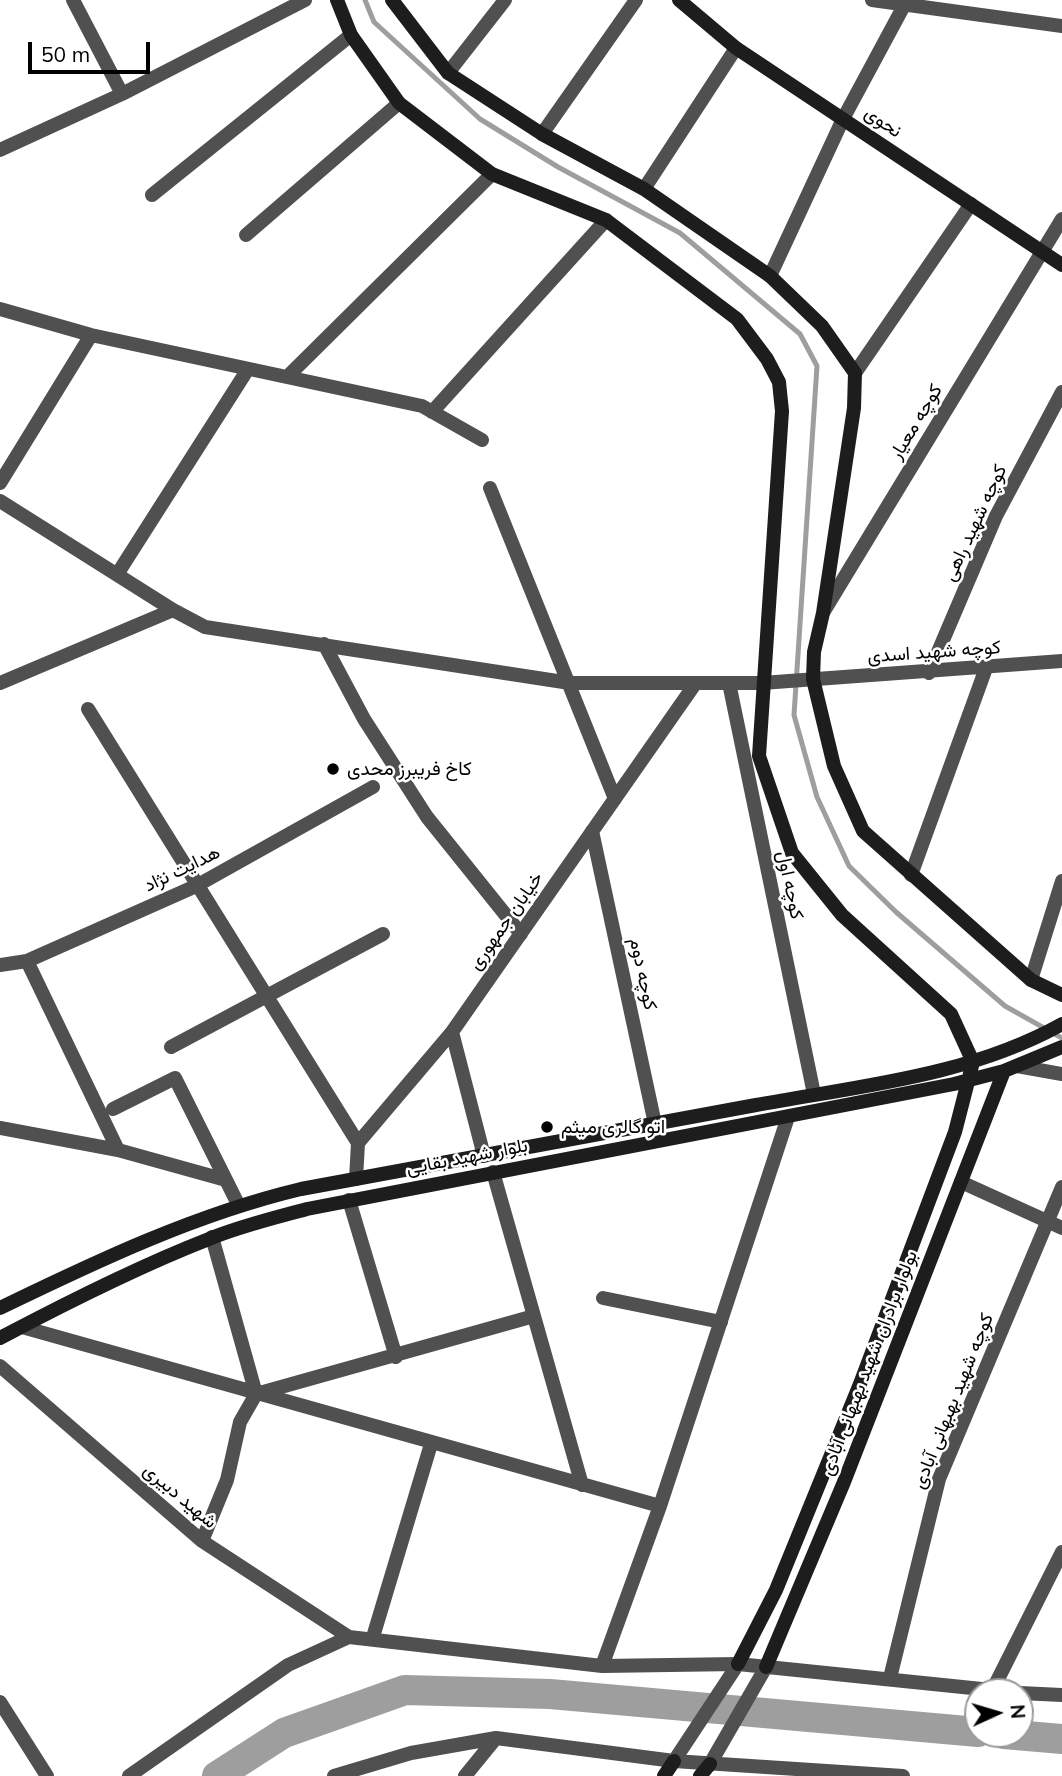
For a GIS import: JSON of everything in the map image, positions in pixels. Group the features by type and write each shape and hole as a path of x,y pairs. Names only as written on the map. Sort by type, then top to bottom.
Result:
{"main road":[{"path":"337,0 351,35 399,103 492,174 606,220 737,319 767,359 779,382 782,411 759,756 792,853 842,915 951,1014 972,1062"},
{"path":"392,0 448,73 542,134 644,189 770,276 822,326 855,373 854,408 811,679 834,766 863,831 1031,980 1062,995"},
{"name":"نحوی","path":"666,0 682,4 736,48 1062,265"},
{"name":"بلوار شهید بقایی","path":"0,1308 69,1274 238,1204 356,1179 867,1086 972,1062 1016,1047 1062,1024"},
{"name":"بلوار شهید بقایی","path":"0,1338 80,1295 212,1237 307,1209 968,1081 1010,1069 1062,1047"},
{"name":"بولوار برادران شهید بهبهانی آبادی","path":"738,1664 776,1590 860,1384 955,1132 972,1062"},
{"name":"بولوار برادران شهید بهبهانی آبادی","path":"766,1667 844,1482 961,1182 1010,1069"},
{"path":"664,1776 674,1761"},
{"path":"700,1776 710,1764"}],"street":[{"path":"73,0 122,94"},
{"path":"0,150 122,94 305,0"},
{"path":"448,73 505,0"},
{"path":"542,134 636,0"},
{"path":"872,0 907,1 1062,26"},
{"path":"770,276 843,119 907,1"},
{"path":"152,195 351,35"},
{"path":"644,189 736,48"},
{"path":"246,235 399,103"},
{"path":"287,377 492,174"},
{"path":"855,373 971,204"},
{"name":"کوچه معیار","path":"823,613 1062,219"},
{"path":"432,412 606,220"},
{"path":"0,309 90,335 422,406 482,440"},
{"path":"0,482 90,335"},
{"path":"118,573 248,369"},
{"name":"کوچه شهید راهی","path":"929,673 996,516 1062,392"},
{"path":"490,488 615,799"},
{"name":"کوچه شهید اسدی","path":"0,501 173,610 205,627 324,643 570,683 762,683 929,673 1062,661"},
{"path":"0,683 173,610"},
{"path":"324,643 364,719 427,817 521,934"},
{"path":"911,875 986,668"},
{"name":"کوچه اول","path":"729,682 814,1094"},
{"name":"خیابان جمهوری","path":"358,1143 452,1032 695,684"},
{"path":"88,709 358,1143 356,1179"},
{"name":"هدایت نژاد","path":"0,965 27,961 197,886 373,787"},
{"name":"کوچه دوم","path":"593,831 655,1124"},
{"path":"1031,980 1062,881"},
{"path":"171,1047 383,934"},
{"path":"27,961 118,1150"},
{"path":"452,1032 484,1156"},
{"path":"1010,1069 1062,1074"},
{"path":"113,1109 175,1078 238,1204"},
{"path":"602,1666 660,1506 788,1117"},
{"path":"0,1128 118,1150 226,1180"},
{"path":"494,1172 582,1485"},
{"path":"961,1182 1056,1225"},
{"name":"کوچه شهید بهبهانی آبادی","path":"890,1678 939,1479 1056,1225 1062,1187"},
{"path":"349,1200 396,1357"},
{"path":"202,1541 227,1480 240,1422 256,1394 212,1237"},
{"path":"603,1298 720,1322"},
{"path":"256,1394 534,1317"},
{"path":"22,1327 431,1444 660,1506"},
{"name":"شهید دبیری","path":"0,1366 202,1541 349,1637"},
{"path":"373,1637 431,1444"},
{"path":"999,1678 1062,1552"},
{"path":"129,1776 288,1665 349,1637 373,1637 602,1666 738,1664 964,1687"},
{"path":"674,1761 738,1664"},
{"path":"710,1764 766,1667"},
{"path":"1034,1694 1062,1695"},
{"path":"0,1702 47,1776"},
{"path":"465,1776 495,1738"},
{"path":"334,1776 411,1753 495,1738 674,1761 903,1776"}],"waterway":[{"path":"365,0 374,22 480,119 558,167 680,233 800,334 817,366 794,715 817,797 849,866 896,912 1005,1006 1062,1038"},
{"path":"217,1776 284,1733 405,1690 550,1694 964,1731"},
{"path":"1034,1737 1062,1739"}],"place":[{"name":"کاخ فریبرز محدی","path":"333,769"},
{"name":"اتو گالری میثم","path":"547,1127"}]}
